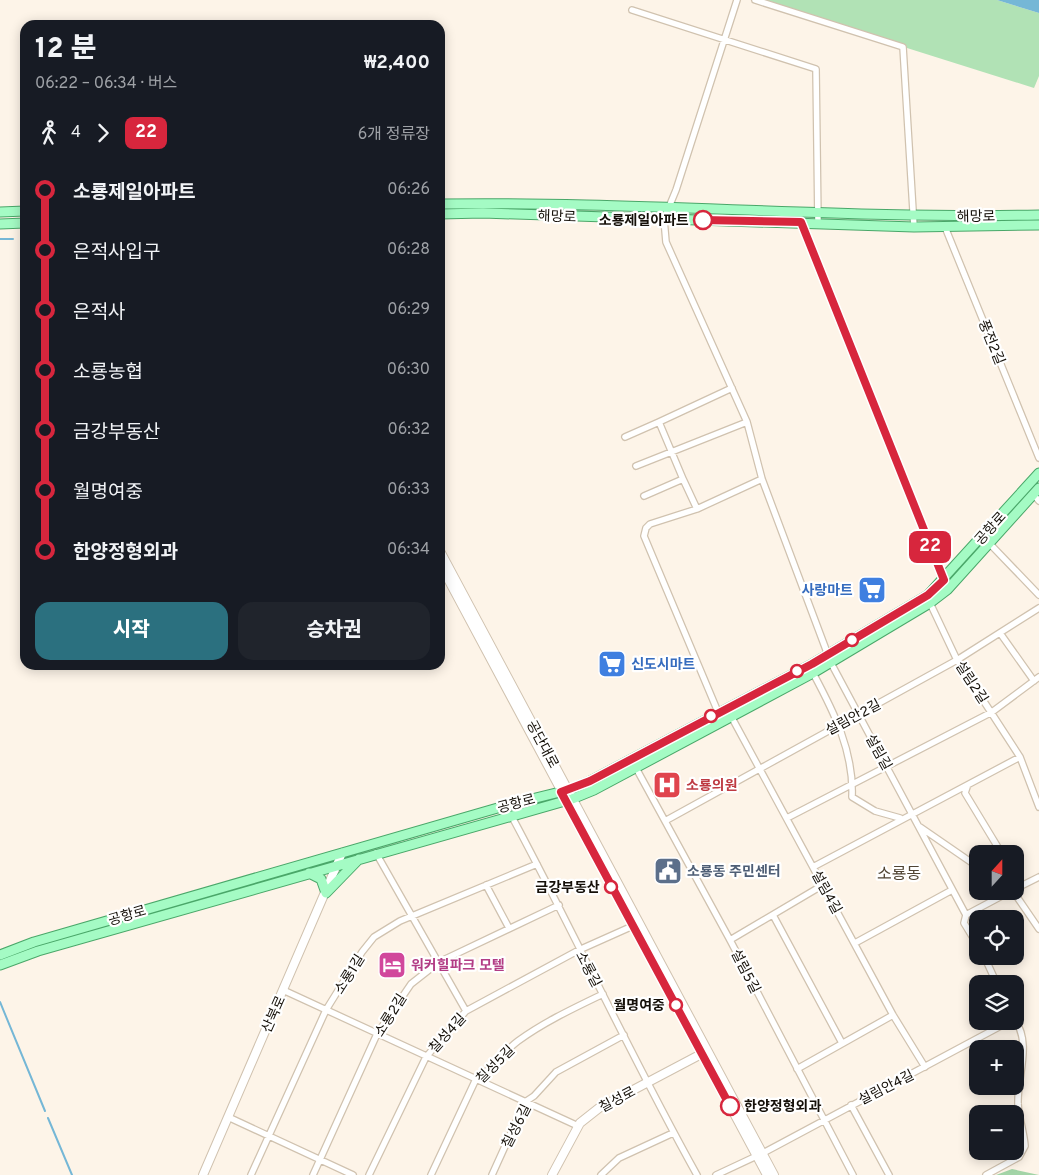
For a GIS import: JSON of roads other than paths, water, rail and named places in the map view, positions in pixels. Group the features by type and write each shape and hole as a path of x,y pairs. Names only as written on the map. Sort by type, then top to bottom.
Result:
{"main road":[{"name":"해망로","path":"445,204 818,211 913,216 1039,216"},
{"path":"0,212 20,211"},
{"name":"해망로","path":"445,214 818,222 914,226 1039,226"},
{"path":"0,224 20,223"},
{"name":"공항로","path":"0,955 34,942 342,853 566,795 594,790 813,674 830,658 928,595 944,580 1039,473"},
{"name":"공항로","path":"0,965 38,952 511,814 566,795 718,712 830,658 930,603 947,590 1037,494"},
{"path":"309,872 321,879 326,893 361,858"}],"street":[{"path":"664,219 738,0"},
{"path":"755,0 903,47 914,226"},
{"path":"632,10 725,38 816,69 818,222"},
{"name":"설림길","path":"664,219 666,242 747,422 762,479 830,658 966,915 964,924 969,932"},
{"path":"801,222 947,590"},
{"name":"풍전2길","path":"945,226 1039,458"},
{"path":"625,437 732,388"},
{"path":"659,422 697,508"},
{"path":"636,466 671,450 747,422"},
{"path":"644,496 683,479"},
{"path":"718,712 644,536 646,528 650,524 697,508 762,479"},
{"path":"990,544 1039,595"},
{"name":"공단대로","path":"445,561 566,795"},
{"name":"공단대로","path":"445,573 760,1154 774,1175"},
{"name":"설림2길","path":"930,603 957,660 1020,757 1039,807"},
{"name":"설림안2길","path":"665,821 957,660 1039,608"},
{"path":"787,818 992,712 1036,679 1000,633"},
{"path":"813,674 839,724 849,754 853,783 852,797 875,811 900,818"},
{"name":"설림4길","path":"731,716 893,1015 925,1067"},
{"path":"812,866 900,818 913,815 967,787 1020,757"},
{"name":"설림5길","path":"636,768 730,940 853,1175"},
{"path":"967,787 965,793 997,845"},
{"name":"소룡길","path":"511,814 559,905 579,950 697,1175"},
{"path":"920,827 969,861"},
{"name":"산북로","path":"203,1175 342,853"},
{"path":"376,853 466,1011"},
{"name":"소룡1길","path":"251,1175 326,1010 362,952 374,937 413,915 537,864"},
{"path":"1024,884 1039,877"},
{"path":"486,885 509,928"},
{"path":"730,940 823,886"},
{"path":"855,943 952,890"},
{"path":"966,915 994,900"},
{"path":"1020,900 1039,929"},
{"name":"소룡2길","path":"313,1175 377,1034 410,984 439,962 559,905"},
{"path":"773,915 842,1043"},
{"name":"칠성4길","path":"369,1175 426,1057 466,1011 579,950 636,925"},
{"path":"283,990 578,1126"},
{"name":"칠성5길","path":"431,1175 476,1079 490,1071 516,1042 602,994"},
{"path":"797,1069 893,1015"},
{"name":"설림안4길","path":"716,1175 760,1154 993,1030"},
{"path":"986,1175 1019,1157 1025,1146 1018,1102 1018,1078 1024,1045 1022,1030"},
{"name":"칠성6길","path":"492,1175 525,1102 534,1096 556,1072 624,1036"},
{"name":"칠성로","path":"552,1175 578,1126 599,1108 706,1052"},
{"path":"851,1105 889,1175"},
{"path":"228,1116 353,1175"},
{"path":"601,1175 619,1158 673,1132"},
{"name":"공단대로","path":"760,1154 767,1175"}],"water":[{"path":"997,0 1039,0 1039,13"}],"waterway":[{"path":"0,239 13,239"},
{"path":"0,1002 45,1111"},
{"path":"48,1118 72,1175"}],"place":[{"name":"소룡제일아파트","path":"703,220"},
{"name":"사랑마트","path":"872,590"},
{"name":"신도시마트","path":"612,664"},
{"name":"소룡의원","path":"667,785"},
{"name":"소룡동 주민센터","path":"668,871"},
{"name":"금강부동산","path":"611,887"},
{"name":"워커힐파크 모텔","path":"392,965"},
{"name":"월명여중","path":"676,1005"},
{"name":"한양정형외과","path":"730,1106"}],"district":[{"name":"소룡동","path":"899,873"}]}
